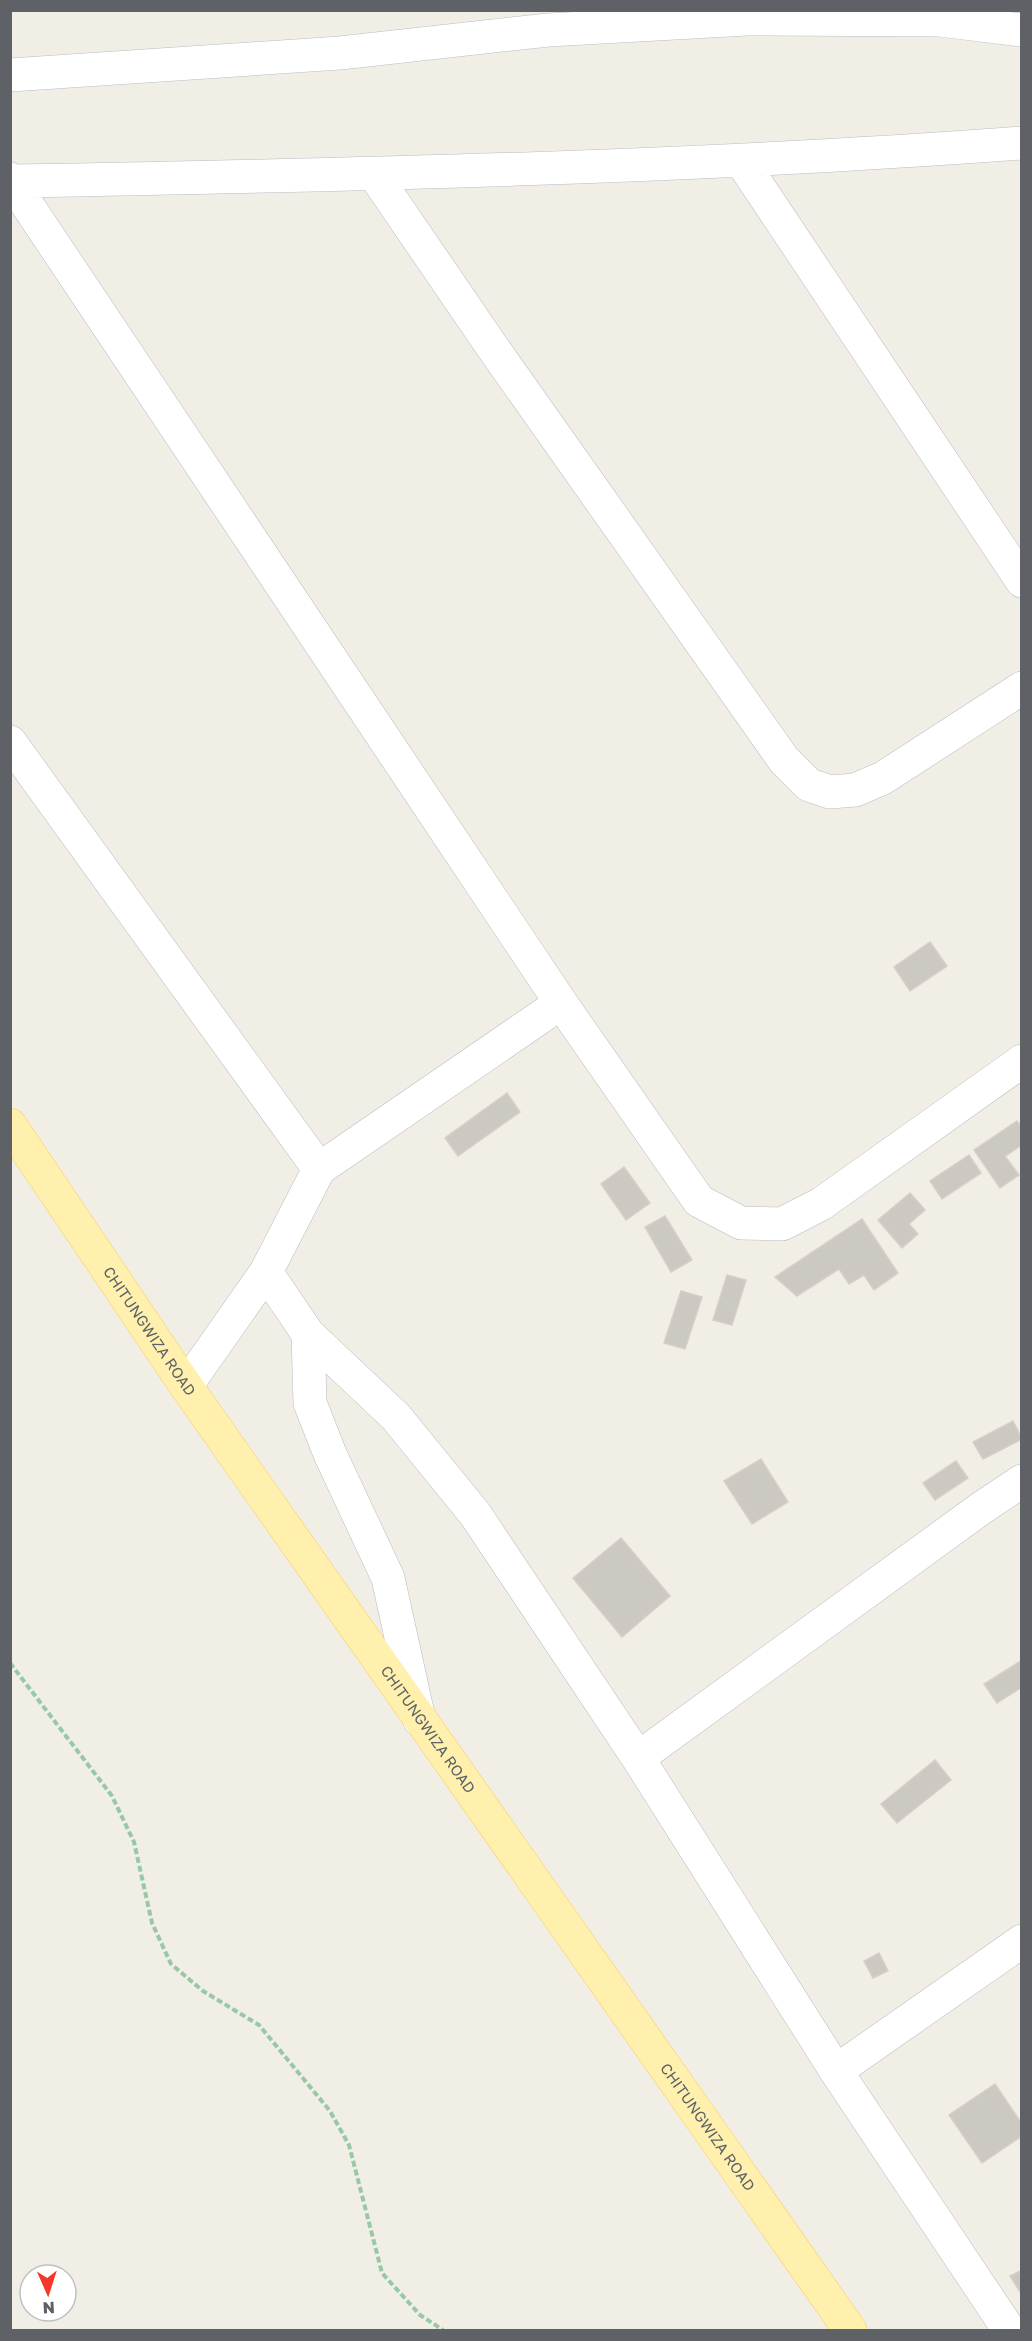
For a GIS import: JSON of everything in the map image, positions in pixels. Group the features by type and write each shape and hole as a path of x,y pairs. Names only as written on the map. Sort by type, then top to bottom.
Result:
{"main road":[{"name":"CHITUNGWIZA ROAD","path":"10,1125 186,1386 850,2331"}],"street":[{"path":"10,75 340,53 548,30 747,19 940,20 1022,30"},
{"path":"12,180 374,174 742,162 1022,143"},
{"path":"742,162 1022,581"},
{"path":"374,174 493,348 784,760 809,785 830,792 855,790 883,778 1022,688"},
{"path":"12,180 561,1003 699,1201 741,1223 782,1224 821,1204 1022,1062"},
{"path":"10,742 319,1169"},
{"path":"186,1386 266,1272 319,1169 561,1003"},
{"path":"266,1272 308,1334 396,1417 475,1514 638,1758 836,2071 1008,2331"},
{"path":"308,1334 310,1403 330,1454 388,1578 419,1719"},
{"path":"638,1758 980,1509 1022,1481"},
{"path":"836,2071 1022,1941"}],"path":[{"path":"10,1663 112,1796 134,1842 152,1923 171,1964 203,1991 259,2025 330,2110 349,2145 382,2273 420,2315 443,2331"}],"building":[{"path":"930,942 947,966 910,991 894,967"},
{"path":"507,1093 520,1112 458,1156 445,1138"},
{"path":"1017,1121 1022,1128 1022,1145 1005,1156 1019,1175 1000,1188 974,1150"},
{"path":"969,1155 981,1173 942,1199 930,1181"},
{"path":"624,1167 650,1203 626,1220 601,1184"},
{"path":"910,1193 925,1210 909,1224 918,1234 902,1248 878,1220"},
{"path":"665,1216 692,1260 671,1272 645,1227"},
{"path":"862,1219 898,1273 874,1290 864,1275 849,1284 839,1269 797,1296 775,1277"},
{"path":"727,1275 746,1280 732,1325 713,1320"},
{"path":"681,1291 702,1297 685,1349 664,1343"},
{"path":"1013,1421 1022,1439 983,1459 973,1442"},
{"path":"761,1459 788,1502 752,1524 724,1481"},
{"path":"956,1461 968,1478 935,1500 923,1483"},
{"path":"621,1538 670,1596 622,1637 573,1578"},
{"path":"1022,1660 1022,1687 997,1703 984,1684"},
{"path":"935,1760 951,1780 897,1823 881,1804"},
{"path":"879,1953 888,1971 873,1978 864,1961"},
{"path":"995,2084 1022,2124 1022,2136 982,2163 949,2115"},
{"path":"1022,2270 1022,2295 1010,2276"}]}
